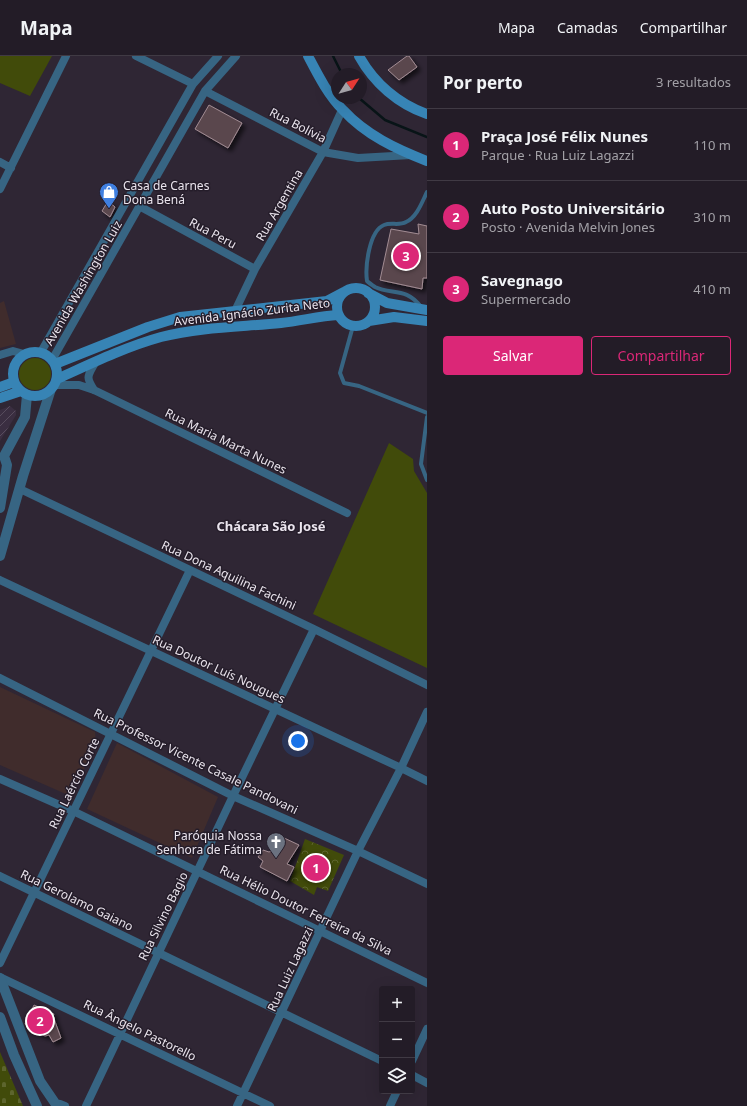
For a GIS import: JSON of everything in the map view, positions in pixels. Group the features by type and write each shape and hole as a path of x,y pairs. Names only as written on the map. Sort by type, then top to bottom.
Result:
{"main road":[{"path":"308,56 323,84 342,110 360,127 411,155 427,161"},
{"path":"359,56 364,65 385,90 417,111 427,114"},
{"path":"425,310 387,303 356,288 344,292 340,297 337,309 338,315 342,320 353,326 359,326 369,321 394,317 427,321"},
{"name":"Avenida Ignácio Zurita Neto","path":"54,362 148,327 180,317 326,301 344,292"},
{"path":"368,293 374,303 373,316 369,321"},
{"name":"Avenida Ignácio Zurita Neto","path":"54,384 96,361 161,337 193,330 282,323 338,315"},
{"path":"0,398 24,393 40,396 54,384 57,372 54,362 41,352 35,351 24,354 15,363 12,376 14,382 24,393"},
{"path":"0,387 14,382"}],"street":[{"path":"0,189 66,56"},
{"path":"136,56 193,84"},
{"name":"Avenida Washington Luiz","path":"41,352 193,84 218,56"},
{"name":"Avenida Washington Luiz","path":"54,362 131,224 139,206 205,91 236,56"},
{"name":"Rua Bolívia","path":"205,91 323,152 358,158 411,155"},
{"name":"Rua Argentina","path":"235,311 255,269 323,152 342,110"},
{"path":"0,162 11,168"},
{"name":"Rua Peru","path":"139,206 255,269"},
{"path":"0,355 13,351 24,354"},
{"path":"94,390 88,381 88,376 96,361"},
{"path":"0,556 23,476 54,384"},
{"name":"Rua Maria Marta Nunes","path":"54,384 79,385 94,390 347,513"},
{"path":"0,508 6,476 4,462 25,417 24,393"},
{"path":"4,462 23,476"},
{"path":"6,476 20,489"},
{"name":"Rua Dona Aquilina Fachini","path":"20,489 427,684"},
{"name":"Rua Laércio Corte","path":"0,963 190,570"},
{"name":"Rua Doutor Luís Nougues","path":"0,580 427,781"},
{"name":"Rua Silvino Bagio","path":"86,1106 158,952 314,629"},
{"name":"Rua Professor Vicente Casale Pandovani","path":"0,678 233,796 358,851 427,884"},
{"name":"Rua Luiz Lagazzi","path":"237,1106 358,851 401,768 427,712"},
{"name":"Rua Hélio Doutor Ferreira da Silva","path":"0,780 73,811 427,982"},
{"name":"Rua Gerolamo Gaiano","path":"0,876 379,1060"},
{"path":"0,977 40,1081 61,1105"},
{"name":"Rua Ângelo Pastorello","path":"0,977 270,1106"},
{"path":"0,1017 14,1055 38,1106"},
{"path":"413,1058 427,1029"},
{"path":"415,1077 427,1083"},
{"path":"390,1106 396,1094"},
{"path":"44,1106 61,1105"}],"lane":[{"path":"425,310 403,293 375,287 367,281 366,268 373,236 378,228 386,224 406,222 416,213 427,192"},
{"path":"353,326 340,373 344,383 359,386 427,413"},
{"path":"427,417 421,464 427,480"}],"shaded area":[{"path":"4,301 16,344 0,348 0,303"},
{"path":"10,406 16,411 16,415 0,441 0,410"},
{"path":"0,687 95,732 96,743 73,793 68,795 0,765"},
{"path":"117,743 218,797 192,858 87,809"}],"green space":[{"path":"0,56 52,56 30,96 0,83"},
{"path":"35,358 46,363 51,374 46,385 35,390 24,385 19,374 24,363"},
{"path":"389,443 413,459 414,471 427,493 427,668 313,614"},
{"path":"305,839 344,855 328,891 317,887 314,895 290,881"},
{"path":"0,1052 23,1106 0,1106"}],"building":[{"path":"409,56 417,67 399,80 388,70"},
{"path":"209,105 242,123 228,148 195,129"},
{"name":"Casa de Carnes Dona Bená","path":"108,201 115,207 110,217 102,211"},
{"path":"418,224 427,226 427,278 423,278 422,289 380,280 391,229 419,234"},
{"name":"Paróquia Nossa Senhora de Fátima","path":"282,837 299,845 287,864 294,867 287,881 260,867 263,861 258,857 263,850 269,852 274,850"},
{"path":"34,1005 54,1014 53,1016 61,1038 53,1042 49,1035 45,1036 25,1024"}],"waterway":[{"path":"333,56 339,68"},
{"path":"366,104 385,120 427,137"}],"place":[{"name":"Casa de Carnes Dona Bená","path":"109,209"},
{"name":"Savegnago","path":"406,256"},
{"name":"Paróquia Nossa Senhora de Fátima","path":"276,859"},
{"name":"Praça José Félix Nunes","path":"316,868"},
{"name":"Auto Posto Universitário","path":"40,1021"}],"district":[{"name":"Chácara São José","path":"271,526"}]}
